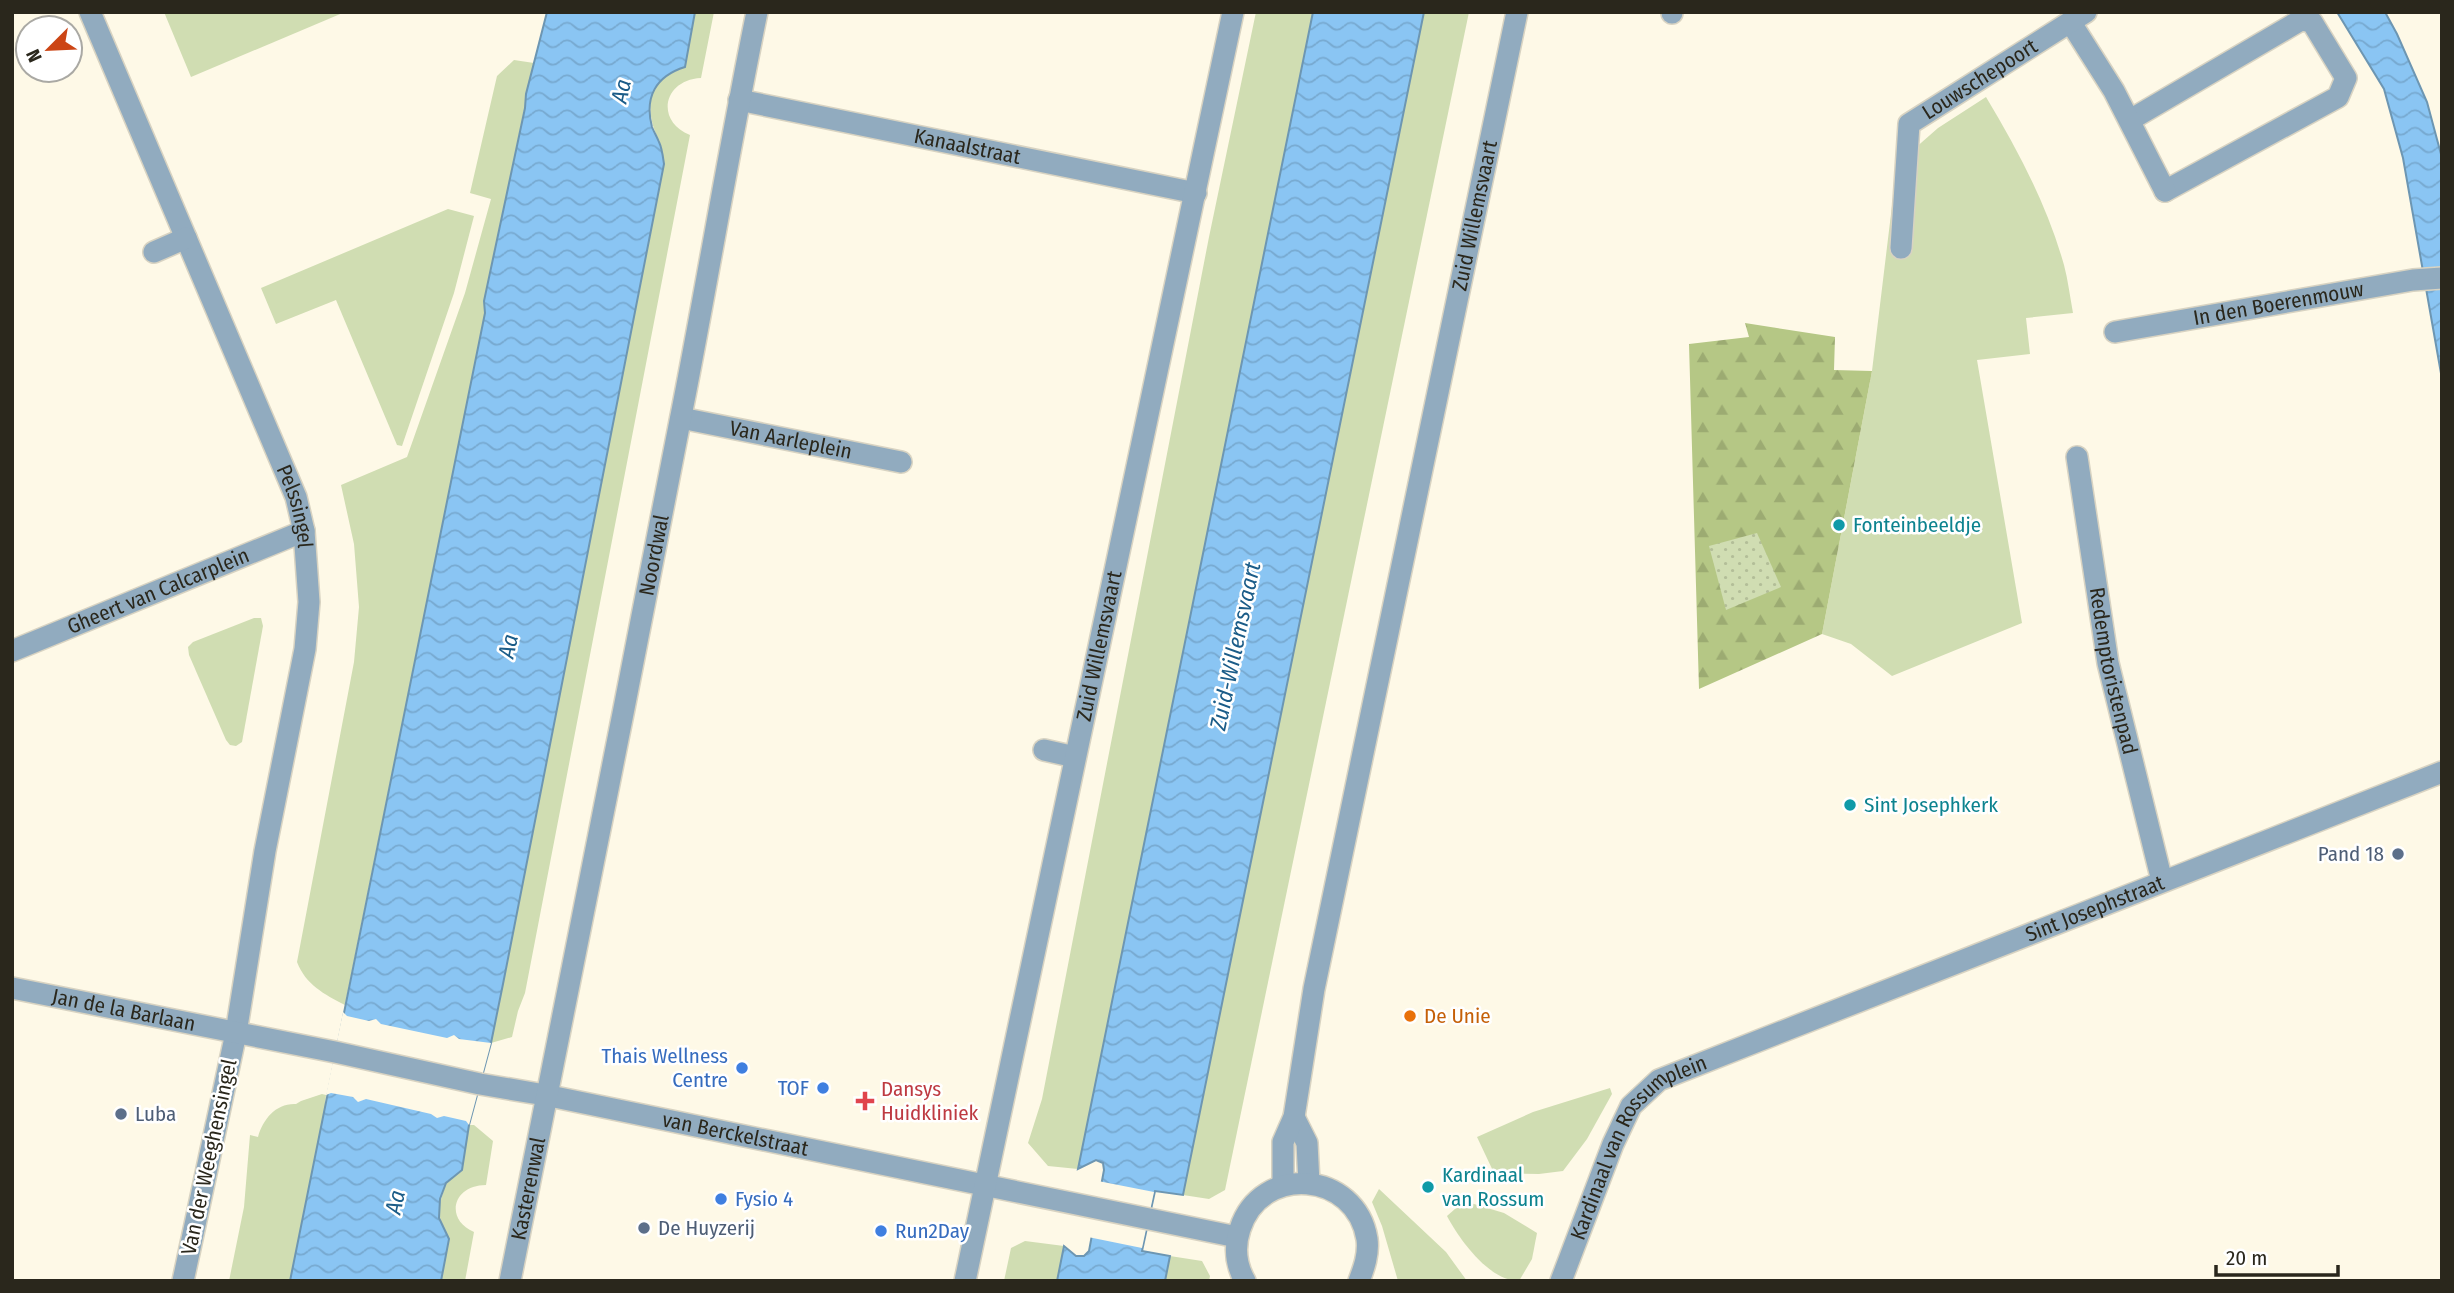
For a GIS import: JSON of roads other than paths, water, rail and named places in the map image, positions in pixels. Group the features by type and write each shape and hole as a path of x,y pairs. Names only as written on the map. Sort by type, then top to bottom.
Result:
{"street":[{"name":"Pelssingel","path":"90,12 296,497 304,531 309,602 304,649 265,851 236,1033"},
{"name":"Noordwal","path":"545,1095 681,418 757,12"},
{"name":"Zuid Willemsvaart","path":"965,1281 1233,12"},
{"name":"Zuid Willemsvaart","path":"1283,1185 1283,1142 1294,1117 1314,989 1517,12"},
{"path":"2079,17 2165,191 2338,97 2346,78 2312,22 2301,20 2130,120"},
{"name":"Louwschepoort","path":"1901,248 1909,124 2079,17"},
{"name":"Kanaalstraat","path":"739,100 1196,193"},
{"path":"154,252 186,239"},
{"name":"In den Boerenmouw","path":"2115,332 2413,280 2442,278"},
{"name":"Van Aarleplein","path":"681,418 901,462"},
{"name":"Redemptoristenpad","path":"2077,457 2108,663 2162,881"},
{"name":"Gheert van Calcarplein","path":"12,651 304,531"},
{"path":"1044,750 1075,757"},
{"name":"Sint Josephstraat","path":"1748,1045 2442,772"},
{"name":"Jan de la Barlaan","path":"12,988 236,1033"},
{"name":"van Berckelstraat","path":"236,1033 1237,1237"},
{"name":"Van der Weeghensingel","path":"183,1281 236,1033"},
{"name":"Kardinaal van Rossumplein","path":"1561,1281 1612,1144 1631,1106 1660,1080 1748,1045"},
{"name":"Kasterenwal","path":"510,1281 545,1095"},
{"path":"1294,1117 1307,1143 1309,1183"},
{"path":"1245,1281 1236,1256 1237,1237 1252,1205 1266,1193 1283,1185 1309,1183 1330,1189 1348,1202 1361,1219 1367,1240 1366,1262 1359,1281"}],"water":[{"name":"Aa","path":"547,12 695,12 685,67 666,76 651,97 652,127 661,147 664,164 503,984 491,1043 469,1125 462,1170 446,1183 440,1199 439,1218 449,1239 441,1281 290,1281 485,313 484,301 526,94"},
{"name":"Zuid-Willemsvaart","path":"1313,12 1424,12 1183,1195 1155,1191 1142,1251 1170,1256 1165,1281 1057,1281 1064,1246 1076,1256 1084,1256 1089,1251 1103,1163 1096,1160 1078,1169"},
{"path":"2337,12 2385,12 2427,102 2442,158 2442,379 2403,158 2384,89"}],"place":[{"name":"Fonteinbeeldje","path":"1839,525"},
{"name":"Sint Josephkerk","path":"1850,805"},
{"name":"Pand 18","path":"2398,854"},
{"name":"De Unie","path":"1410,1016"},
{"name":"Thais Wellness Centre","path":"742,1068"},
{"name":"TOF","path":"823,1088"},
{"name":"Dansys Huidkliniek","path":"865,1101"},
{"name":"Luba","path":"121,1114"},
{"name":"Kardinaal van Rossum","path":"1428,1187"},
{"name":"Fysio 4","path":"721,1199"},
{"name":"De Huyzerij","path":"644,1228"},
{"name":"Run2Day","path":"881,1231"}]}
